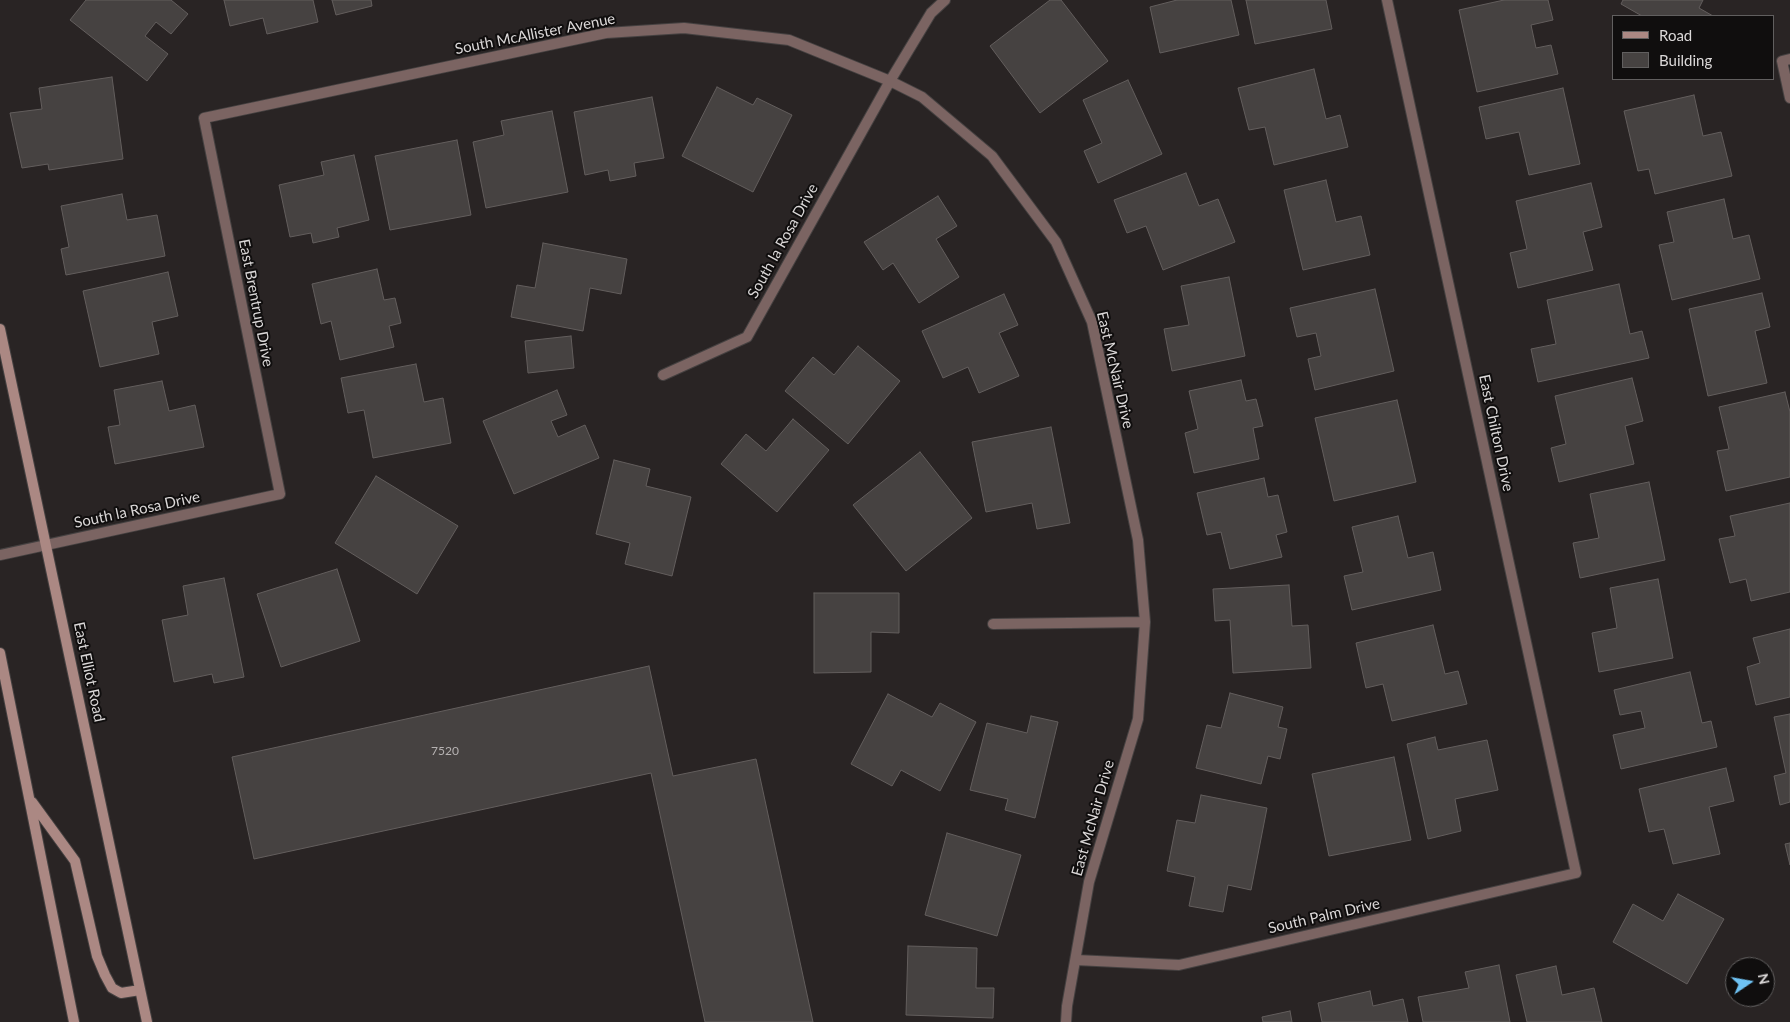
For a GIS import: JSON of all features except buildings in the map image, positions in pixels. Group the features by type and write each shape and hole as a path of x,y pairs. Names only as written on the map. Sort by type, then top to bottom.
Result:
{"main road":[{"name":"East Elliot Road","path":"0,329 147,1022"},
{"path":"0,654 74,1022"},
{"path":"30,799 75,861 97,956 112,988 121,993 140,990"}],"street":[{"path":"890,81 931,13 945,0"},
{"name":"East Chilton Drive","path":"1387,0 1576,873"},
{"name":"South McAllister Avenue","path":"204,118 606,33 684,28 789,40 890,81"},
{"path":"1786,60 1790,98"},
{"name":"South la Rosa Drive","path":"663,375 747,337 890,81"},
{"name":"East McNair Drive","path":"890,81 922,97 992,156 1056,242 1092,322 1138,540 1146,622 1138,719 1089,882 1067,1006 1066,1022"},
{"name":"East Brentrup Drive","path":"204,118 280,494"},
{"name":"South la Rosa Drive","path":"0,555 280,494"},
{"path":"993,624 1146,622"},
{"name":"South Palm Drive","path":"1076,960 1179,965 1576,873"}]}
